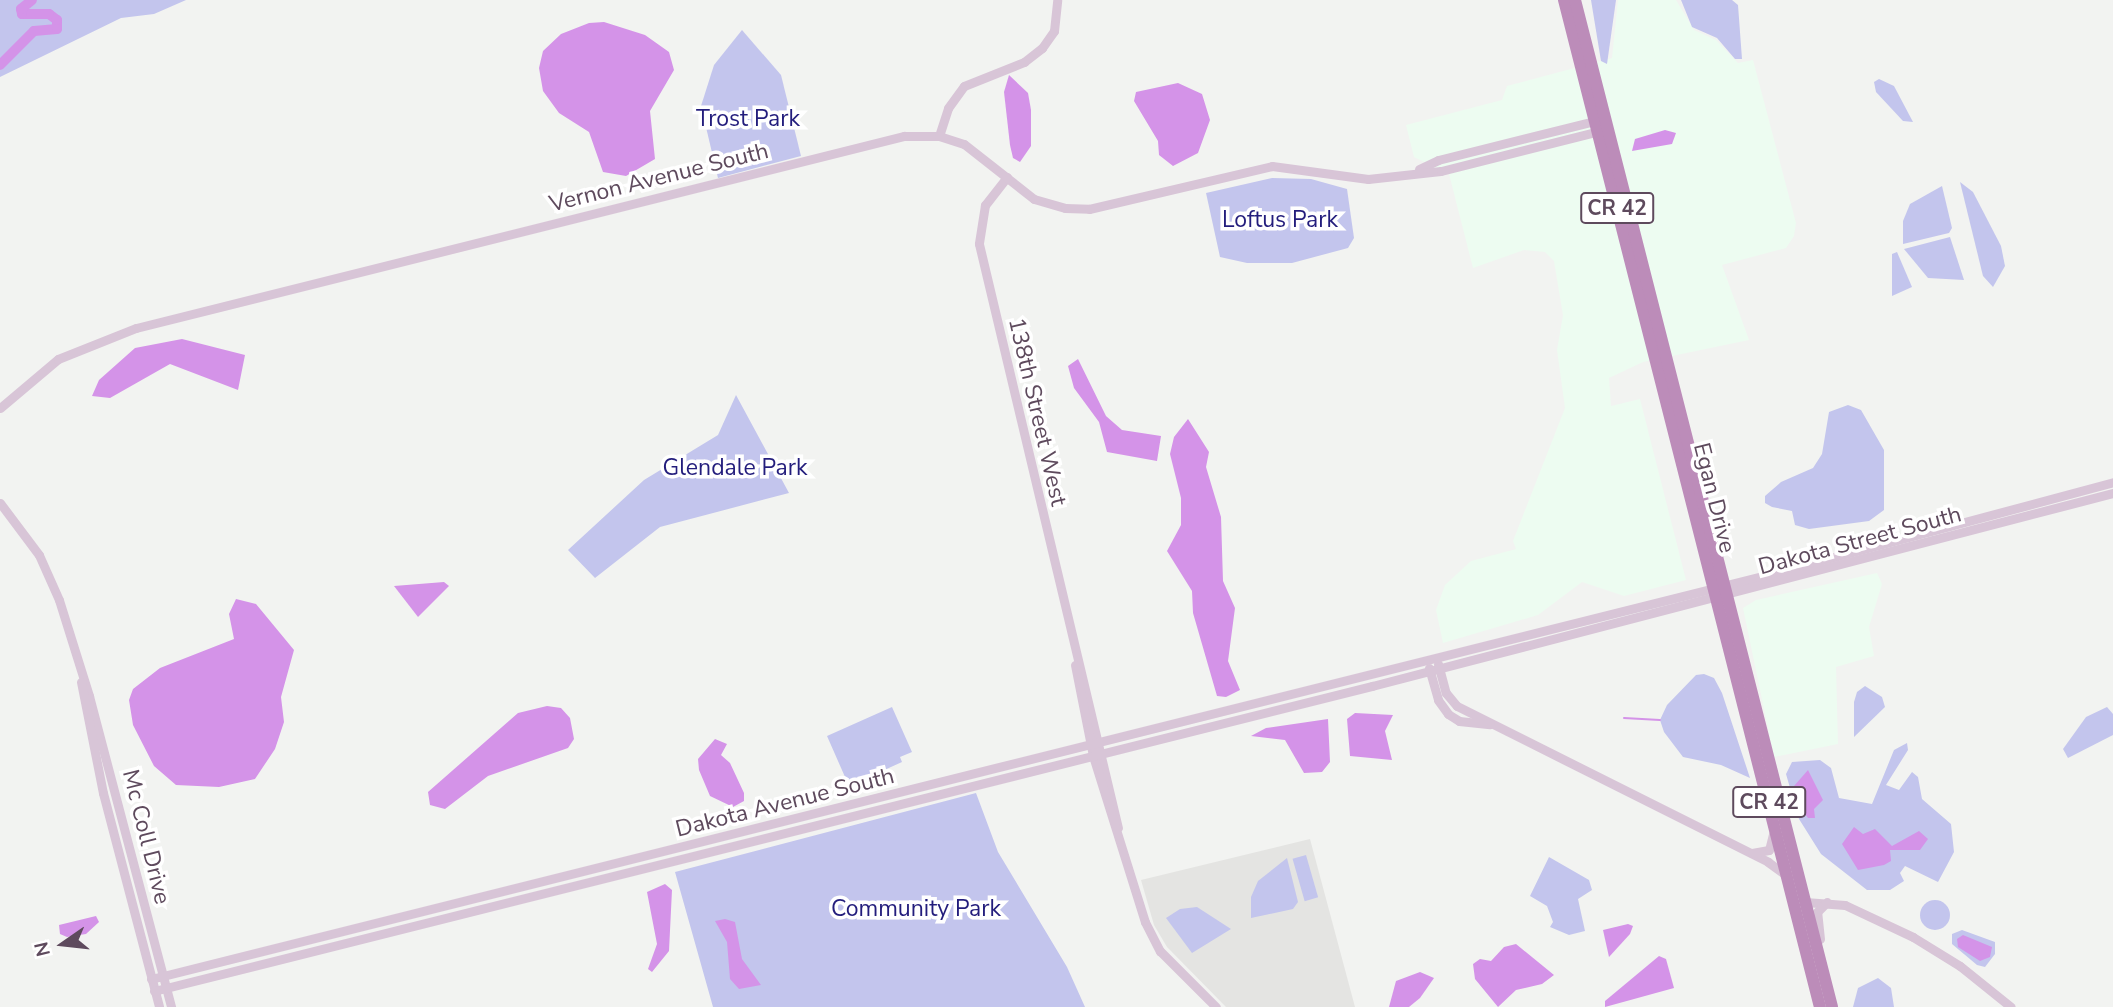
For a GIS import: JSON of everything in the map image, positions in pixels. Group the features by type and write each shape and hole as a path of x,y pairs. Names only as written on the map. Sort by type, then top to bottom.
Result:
{"highway":[{"name":"Egan Drive","path":"1564,0 1602,125"},
{"name":"Egan Drive","path":"1575,0 1602,125 1830,1001"},
{"name":"Egan Drive","path":"1723,591 1769,801 1820,1007"}],"main road":[{"path":"939,136 948,108 964,86 1024,62 1054,30 1057,0"},
{"name":"Vernon Avenue South","path":"0,408 58,359 135,328 904,136 939,136 964,144 1034,199 1065,208 1089,209 1272,166 1368,179 1415,171 1441,172 1602,125"},
{"name":"138th Street West","path":"1007,177 985,205 979,244 1076,663 1074,676 1155,944 1216,1007"},
{"name":"Dakota Street South","path":"1372,686 2113,482"},
{"name":"Dakota Street South","path":"1432,659 1723,591 2113,493"},
{"name":"Mc Coll Drive","path":"0,503 48,574 81,678 171,1007"},
{"path":"1432,659 1434,670 1453,702 1492,725 1747,852 1788,877"},
{"name":"Dakota Avenue South","path":"151,979 1432,659"},
{"name":"Mc Coll Drive","path":"81,678 103,793 159,1007"},
{"name":"Dakota Avenue South","path":"154,991 1372,686"},
{"path":"1747,852 1759,854 1772,846 1769,801"},
{"path":"1829,901 1817,917 1830,1001"},
{"path":"1805,902 1829,901 1931,947 2011,1007"}],"shaded area":[{"path":"1618,0 1676,0 1694,30 1716,40 1738,63 1753,60 1796,223 1794,236 1786,248 1722,265 1749,340 1643,362 1609,378 1611,406 1640,399 1686,580 1624,596 1582,582 1538,615 1443,643 1436,610 1445,585 1471,561 1516,549 1513,541 1565,408 1557,350 1563,315 1554,261 1545,252 1524,250 1473,268 1449,174 1414,157 1406,125 1502,100 1507,86 1612,58"},
{"path":"604,22 645,35 669,52 674,70 650,111 655,159 626,176 603,172 589,132 559,113 543,91 539,68 543,51 561,34 589,23"},
{"path":"1009,75 1028,93 1031,110 1031,146 1020,162 1013,158 1010,145 1004,92"},
{"path":"1178,83 1202,94 1210,120 1198,153 1173,166 1159,155 1158,141 1134,101 1136,92"},
{"path":"1665,130 1676,133 1672,144 1632,151 1635,139"},
{"path":"182,339 245,355 238,390 170,364 110,398 92,396 99,380 135,348"},
{"path":"1078,359 1106,416 1122,430 1161,436 1157,461 1107,452 1099,422 1074,388 1068,366"},
{"path":"1188,419 1209,452 1206,467 1221,517 1223,581 1235,608 1228,661 1240,690 1226,697 1217,696 1193,613 1192,591 1167,551 1181,525 1181,498 1170,454 1174,437"},
{"path":"1877,573 1882,584 1869,627 1874,656 1836,667 1838,744 1774,757 1743,608 1756,600"},
{"path":"444,582 449,586 418,617 394,586"},
{"path":"236,599 256,604 294,650 281,697 284,722 275,749 255,779 219,787 176,785 154,766 133,725 129,700 133,689 160,668 234,639 229,614"},
{"path":"547,706 561,708 570,718 574,739 568,748 488,776 445,809 430,805 428,792 518,713"},
{"path":"1355,713 1393,715 1385,731 1392,760 1350,756 1347,719"},
{"path":"1328,719 1330,762 1322,772 1304,773 1285,740 1251,736 1266,728"},
{"path":"715,739 727,744 721,755 730,763 744,793 744,801 733,807 710,796 699,770 698,759"},
{"path":"1808,770 1823,800 1814,809 1815,818 1808,818 1797,803 1794,786"},
{"path":"1854,827 1863,834 1875,829 1892,846 1919,831 1928,839 1920,850 1890,850 1891,861 1858,870 1842,844"},
{"path":"1310,839 1355,1007 1226,1007 1167,947 1154,925 1141,880"},
{"path":"665,884 672,890 669,951 652,972 648,969 657,944 647,892"},
{"path":"96,916 99,922 86,934 67,937 60,934 59,925"},
{"path":"725,919 735,922 742,959 761,985 739,989 730,979 727,942 715,921"},
{"path":"1628,924 1633,926 1630,934 1609,957 1603,930"},
{"path":"1963,935 1992,947 1990,957 1980,961 1958,947 1957,939"},
{"path":"1516,944 1554,975 1542,984 1516,990 1498,1007 1475,979 1473,964 1480,959 1491,961 1504,947"},
{"path":"1659,956 1666,959 1674,988 1605,1007 1605,1001"},
{"path":"1420,972 1434,978 1420,998 1409,1007 1389,1007 1396,981"}],"green space":[{"path":"0,0 186,0 154,14 121,18 0,77"},
{"path":"1591,0 1616,0 1607,64 1601,61"},
{"path":"1681,0 1732,0 1738,5 1742,59 1735,59 1717,38 1692,27"},
{"name":"Trost Park","path":"742,30 781,75 801,156 718,178 701,106 714,65"},
{"path":"1879,79 1894,86 1913,122 1903,121 1876,92 1874,82"},
{"name":"Loftus Park","path":"1272,178 1311,179 1347,189 1354,238 1348,248 1292,263 1247,263 1220,257 1206,193"},
{"path":"1960,182 1973,192 2001,246 2005,266 1993,287 1983,276"},
{"path":"1942,186 1952,228 1949,233 1903,244 1903,221 1910,204"},
{"path":"1950,237 1964,280 1928,278 1904,249"},
{"path":"1897,252 1912,287 1892,296 1892,254"},
{"name":"Glendale Park","path":"736,395 789,493 660,527 595,578 568,550 644,480 718,435"},
{"path":"1848,405 1861,410 1884,450 1884,510 1869,521 1809,529 1795,525 1792,511 1772,507 1765,503 1765,496 1781,482 1813,468 1822,454 1829,412"},
{"path":"1704,674 1714,678 1722,693 1750,778 1721,765 1683,757 1664,732 1660,720 1667,705 1696,675"},
{"path":"1865,686 1882,697 1885,707 1854,737 1854,702 1857,692"},
{"path":"892,707 912,752 900,757 902,762 849,786 827,736"},
{"path":"2107,707 2113,714 2113,735 2068,758 2063,749 2086,717"},
{"path":"1907,743 1908,750 1886,785 1899,790 1912,772 1918,777 1922,799 1951,824 1954,852 1938,882 1905,866 1900,873 1904,881 1890,890 1867,890 1821,854 1799,819 1786,774 1792,762 1820,760 1831,768 1839,798 1872,804 1894,750"},
{"name":"Community Park","path":"976,793 998,852 1067,967 1085,1007 713,1007 675,872"},
{"path":"1306,855 1318,897 1305,901 1293,859"},
{"path":"1549,857 1589,880 1592,890 1578,899 1585,931 1569,935 1550,927 1553,922 1547,906 1530,896"},
{"path":"1287,858 1298,902 1293,909 1251,918 1251,897 1258,881"},
{"path":"1935,900 1946,904 1950,915 1946,926 1935,930 1924,926 1920,915 1924,904"},
{"path":"1197,907 1231,929 1192,953 1166,918 1180,909"},
{"path":"1962,930 1995,942 1995,954 1985,967 1977,965 1952,944 1952,934"},
{"path":"1878,978 1891,988 1894,1007 1853,1007 1858,988"}],"waterway":[{"path":"0,65 34,31 57,29 57,20 49,14 22,14 21,9 32,0"},
{"path":"1624,718 1660,720"}]}
